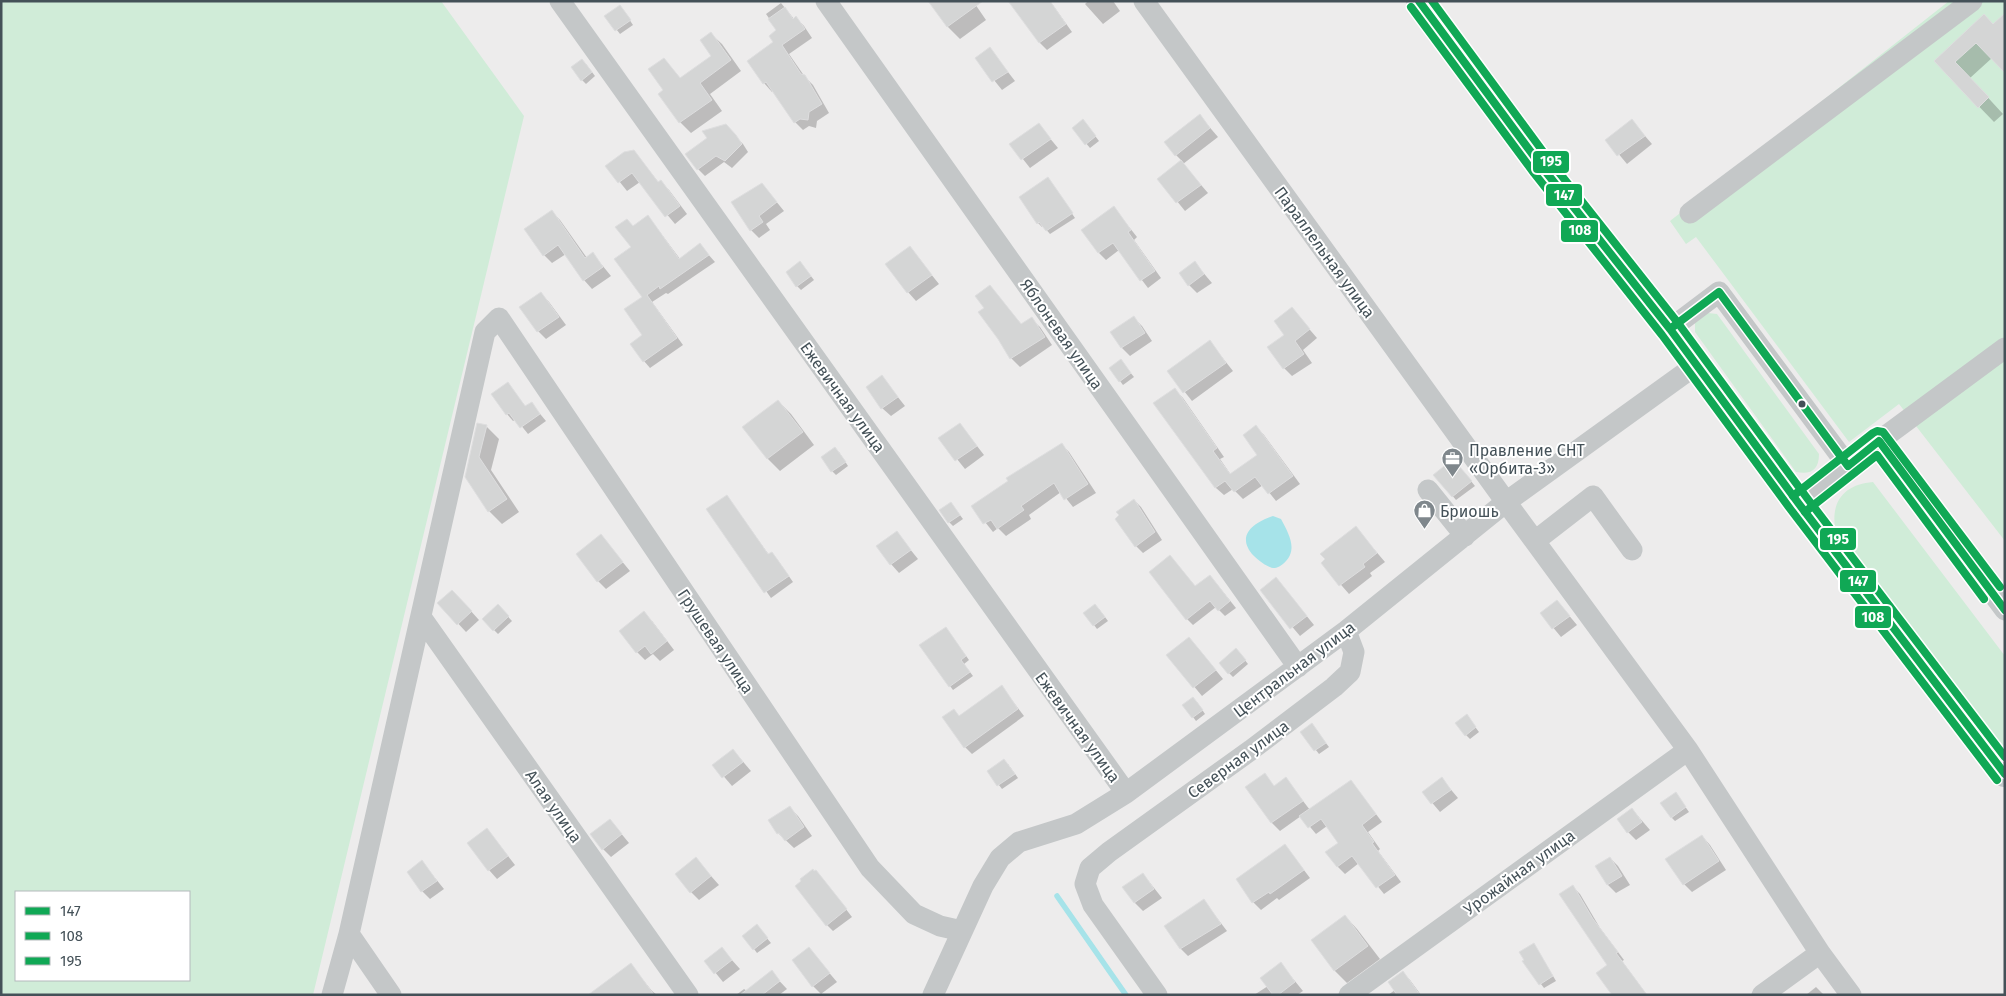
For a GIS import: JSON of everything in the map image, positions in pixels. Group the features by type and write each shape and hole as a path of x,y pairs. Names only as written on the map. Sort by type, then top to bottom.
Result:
{"main road":[{"path":"1419,1 1542,167 1670,329 1799,504 2005,774"}],"street":[{"name":"Ежевичная улица","path":"560,1 1126,793"},
{"name":"Яблоневая улица","path":"826,1 1298,667"},
{"name":"Параллельная улица","path":"1144,1 1534,541 1688,750 1820,953 1851,995"},
{"path":"1690,213 1972,1"},
{"path":"1670,329 1719,292 1848,466"},
{"name":"Грушевая улица","path":"421,617 485,332 499,318 870,868 914,914 940,926 962,931"},
{"path":"1799,504 1879,441 2005,348"},
{"name":"Центральная улица","path":"933,995 983,886 1000,858 1019,842 1076,824 1126,793 1346,631 1506,502 1696,365"},
{"path":"1879,441 2005,610"},
{"path":"1428,490 1465,536"},
{"path":"1534,541 1593,496 1632,550"},
{"path":"332,995 349,934 421,617"},
{"name":"Алая улица","path":"421,617 688,995"},
{"name":"Северная улица","path":"1157,995 1094,904 1085,884 1090,868 1109,852 1251,750 1334,687 1350,672 1354,652 1346,631"},
{"name":"Урожайная улица","path":"1350,995 1688,750"},
{"path":"349,934 391,995"},
{"path":"1762,995 1820,953"}],"green space":[{"path":"1,1 441,1 524,116 313,995 1,995"},
{"path":"1949,1 2005,1 2005,541 1899,404 1849,442 1696,237 1686,244 1670,221"},
{"path":"1708,313 1717,314 1819,454 1816,468 1806,473 1796,472 1695,332 1695,323"},
{"path":"1873,482 2005,656 2005,754 1835,527 1835,509 1842,495 1855,486"}],"water":[{"path":"1273,516 1281,519 1292,548 1288,559 1276,568 1265,565 1254,556 1246,542 1246,536 1253,526"}],"building":[{"path":"928,1 983,1 947,27"},
{"path":"1008,1 1050,1 1066,24 1039,43"},
{"path":"620,5 631,20 615,31 604,16"},
{"path":"785,7 793,19 796,16 805,29 782,45 801,74 805,75 822,104 809,112 808,120 800,119 794,123 766,82 763,84 747,61 773,42 769,36 776,30 768,19"},
{"path":"2005,13 2005,73 1976,43 1955,62 1989,97 1978,108 1934,61 1984,14 1993,24"},
{"path":"711,32 731,60 700,83 712,100 679,123 658,94 663,90 648,69 664,58 680,78 711,56 700,40"},
{"path":"990,47 1008,72 992,82 975,58"},
{"path":"582,59 592,72 581,81 571,67"},
{"path":"1200,114 1210,128 1175,156 1164,142"},
{"path":"1083,119 1096,136 1085,145 1072,128"},
{"path":"1632,119 1645,136 1617,156 1605,140"},
{"path":"1039,123 1051,139 1021,160 1009,144"},
{"path":"726,124 742,144 725,161 716,156 697,170 685,154 707,138 702,131"},
{"path":"634,150 658,182 661,180 680,206 665,217 632,173 618,183 605,166 624,152"},
{"path":"1181,160 1201,185 1176,203 1157,179"},
{"path":"1048,177 1073,213 1046,231 1039,222 1037,224 1019,197"},
{"path":"762,183 777,202 759,216 763,222 750,231 731,202"},
{"path":"1114,206 1131,230 1128,232 1155,271 1140,281 1113,243 1098,253 1081,230"},
{"path":"552,210 585,258 593,252 603,267 583,281 558,245 543,256 524,229"},
{"path":"648,215 679,259 700,243 709,255 660,289 659,286 647,295 677,338 643,362 630,344 642,335 624,309 642,297 614,259 631,247 615,227 627,219 633,226"},
{"path":"910,246 932,275 907,293 885,264"},
{"path":"800,261 811,276 796,287 786,272"},
{"path":"1195,261 1204,274 1188,286 1179,273"},
{"path":"990,285 1021,324 1032,317 1045,337 1010,359 978,312 984,308 975,296"},
{"path":"541,292 559,317 537,332 519,307"},
{"path":"1292,307 1310,329 1295,341 1304,354 1283,369 1267,347 1284,335 1274,321"},
{"path":"1134,316 1145,333 1121,348 1110,332"},
{"path":"1210,340 1226,363 1183,393 1167,371"},
{"path":"1121,359 1131,373 1119,382 1109,368"},
{"path":"882,375 898,397 881,409 866,387"},
{"path":"508,382 525,406 532,402 540,414 520,428 509,413 506,415 491,394"},
{"path":"1175,388 1217,448 1213,451 1230,474 1257,455 1243,435 1256,425 1293,476 1268,494 1255,477 1234,492 1225,481 1215,488 1153,403"},
{"path":"778,400 803,432 767,459 742,427"},
{"path":"477,423 487,425 479,457 507,499 488,512 465,477"},
{"path":"960,423 977,446 955,461 938,438"},
{"path":"1062,443 1088,484 1064,500 1054,483 1021,506 1024,510 997,529 991,520 983,524 971,506 1008,481 1006,478"},
{"path":"835,447 846,462 831,472 821,457"},
{"name":"Правление СНТ «Орбита-3»","path":"1453,459 1472,481 1452,497 1433,475"},
{"path":"727,495 768,554 772,552 789,576 764,593 706,509"},
{"path":"1134,499 1155,532 1135,547 1115,519 1119,515 1116,512"},
{"path":"951,502 960,515 948,523 939,510"},
{"path":"1356,526 1377,553 1363,564 1365,567 1339,586 1321,563 1325,559 1320,554"},
{"path":"897,531 911,550 890,565 876,546"},
{"path":"601,534 623,562 597,582 576,554"},
{"path":"1170,555 1195,586 1210,575 1230,601 1218,611 1210,601 1186,620 1149,572"},
{"path":"1276,577 1307,616 1290,629 1260,590"},
{"path":"452,590 472,611 457,625 437,603"},
{"path":"1557,600 1570,616 1552,629 1540,613"},
{"path":"498,604 509,616 493,631 482,619"},
{"path":"1095,604 1105,617 1093,626 1083,613"},
{"path":"644,611 667,641 651,654 645,646 636,653 619,631"},
{"path":"946,627 966,656 961,660 970,672 949,687 919,645"},
{"path":"1189,637 1216,670 1193,688 1166,655"},
{"path":"1236,648 1246,660 1228,674 1219,663"},
{"path":"1002,685 1018,709 964,748 942,717 954,709 959,716"},
{"path":"1193,697 1203,710 1192,718 1182,705"},
{"path":"1467,714 1476,727 1465,736 1455,723"},
{"path":"1312,723 1326,743 1314,751 1300,732"},
{"path":"733,749 743,762 722,778 712,765"},
{"path":"1004,759 1015,774 997,786 987,771"},
{"path":"1265,773 1274,786 1286,777 1303,801 1271,823 1245,787"},
{"path":"1442,777 1451,790 1431,804 1422,792"},
{"path":"1351,780 1376,814 1362,825 1374,842 1372,843 1395,875 1376,888 1352,856 1337,867 1325,852 1338,843 1321,819 1308,828 1299,816"},
{"path":"1676,792 1686,807 1671,818 1660,803"},
{"path":"790,806 804,827 785,841 779,833 777,834 768,820"},
{"path":"1632,808 1642,822 1627,833 1617,819"},
{"path":"610,819 622,834 602,850 590,834"},
{"path":"487,828 508,856 488,871 467,843"},
{"path":"1702,835 1719,861 1683,885 1665,859"},
{"path":"1285,844 1304,870 1270,894 1269,892 1252,903 1236,879"},
{"path":"696,857 711,876 690,893 675,874"},
{"path":"1610,857 1622,876 1607,885 1595,866"},
{"path":"422,860 437,881 421,892 407,872"},
{"path":"813,869 814,871 816,870 847,909 826,926 795,886 801,881 800,879"},
{"path":"1143,873 1154,889 1134,903 1122,887"},
{"path":"1573,885 1593,919 1647,995 1612,995 1596,973 1607,965 1559,894"},
{"path":"1204,899 1221,924 1180,949 1164,926"},
{"path":"1345,915 1368,946 1334,971 1311,940"},
{"path":"757,924 768,938 753,950 742,936"},
{"path":"1534,943 1553,976 1539,985 1522,961 1524,960 1519,952"},
{"path":"722,947 732,960 714,974 704,961"},
{"path":"809,947 830,973 812,987 792,960"},
{"path":"1281,962 1295,982 1278,995 1273,995 1260,978"},
{"path":"631,963 654,995 588,995"},
{"path":"772,970 780,981 762,995 740,995"},
{"path":"1403,971 1420,995 1397,995 1388,982"}],"waterway":[{"path":"1057,896 1126,995"}],"transit line":[{"name":"147","path":"1419,1 1542,167 1670,329 1799,504 2005,774"},
{"name":"195","path":"1432,1 1550,161 1678,323 1807,498 2005,757"},
{"name":"108","path":"1411,7 1534,173 1662,335 1791,510 1997,780"},
{"name":"147","path":"1670,329 1719,292 1848,466 1879,441 2005,610"},
{"name":"195","path":"1793,496 1873,433 1877,431 1883,432 2000,587"},
{"name":"108","path":"1805,512 1877,455 1984,599"}],"place":[{"name":"Правление СНТ «Орбита-3»","path":"1453,478"},
{"name":"Бриошь","path":"1424,530"}]}
